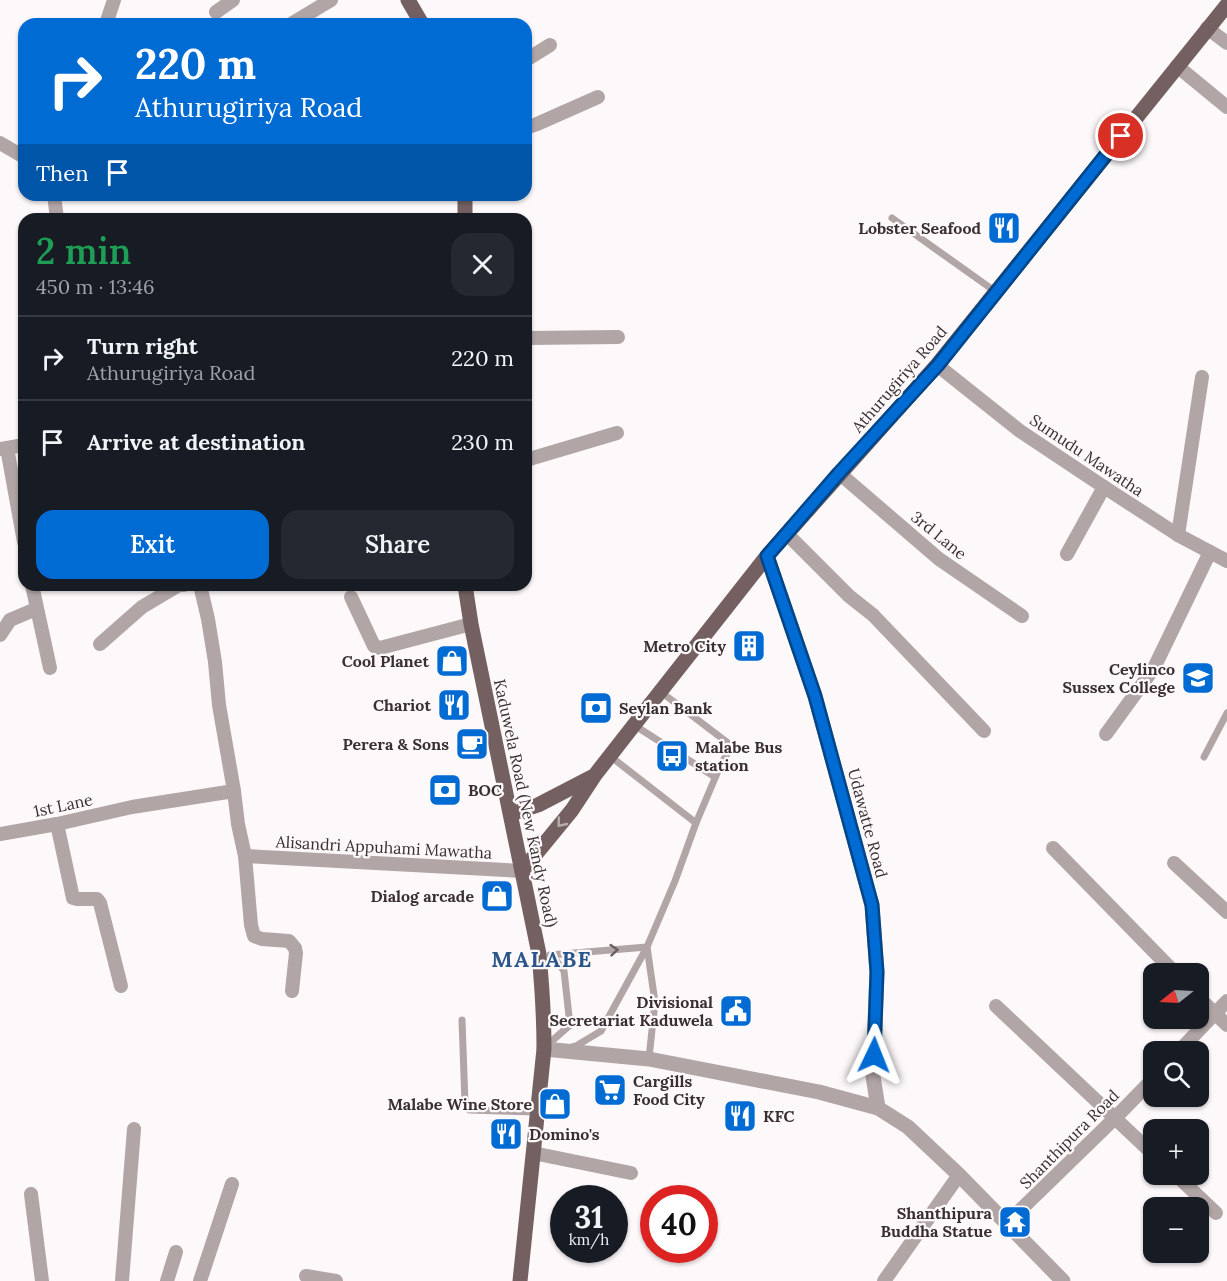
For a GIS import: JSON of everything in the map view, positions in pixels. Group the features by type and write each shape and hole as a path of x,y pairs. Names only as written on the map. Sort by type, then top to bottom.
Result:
{"main road":[{"path":"408,0 418,18"},
{"name":"Athurugiriya Road","path":"522,871 572,810 610,756 767,556 938,365 1227,5"},
{"name":"Kaduwela Road (New Kandy Road)","path":"466,591 522,871 545,954 543,1049 520,1281"},
{"name":"Athurugiriya Road","path":"511,814 538,805 596,776"}],"street":[{"path":"108,18 114,0"},
{"path":"216,12 233,0"},
{"path":"301,18 331,0"},
{"path":"1207,28 1227,43"},
{"path":"532,56 549,45"},
{"path":"1177,66 1227,107"},
{"path":"532,126 598,97"},
{"path":"0,143 18,153"},
{"path":"532,338 618,337"},
{"name":"Sumudu Mawatha","path":"938,365 1020,431 1178,534 1227,561"},
{"path":"1178,534 1202,377"},
{"path":"532,458 617,433"},
{"path":"18,446 3,449 18,515"},
{"name":"3rd Lane","path":"839,473 939,559 1022,616"},
{"path":"1067,554 1104,487"},
{"path":"787,534 849,596 873,615 984,731"},
{"path":"1106,734 1154,668 1210,552"},
{"name":"Udawatte Road","path":"767,556 815,696 872,905 877,972 873,1076 878,1108"},
{"path":"33,591 50,668"},
{"path":"100,644 142,607 169,591"},
{"path":"201,591 210,630 219,705 245,856 251,925 254,936 262,939 290,941 295,948 292,991"},
{"path":"351,597 374,646 380,648 471,624"},
{"path":"0,635 10,620 36,609"},
{"name":"1st Lane","path":"0,834 132,807 234,791"},
{"path":"57,824 73,898 97,899 100,903 121,986"},
{"path":"1053,848 1165,963"},
{"name":"Alisandri Appuhami Mawatha","path":"245,856 522,871"},
{"path":"1174,863 1227,912"},
{"path":"1188,1041 1227,1001"},
{"path":"996,1006 1143,1145"},
{"path":"1209,1007 1227,1025"},
{"path":"543,1049 649,1059 819,1092 878,1108 908,1127 959,1175 1063,1281"},
{"name":"Shanthipura Road","path":"1007,1223 1143,1089"},
{"path":"122,1281 135,1129"},
{"path":"533,1153 631,1173"},
{"path":"884,1281 959,1175"},
{"path":"201,1281 232,1184"},
{"path":"1187,1185 1216,1213"},
{"path":"31,1194 42,1281"},
{"path":"167,1281 176,1252"},
{"path":"306,1276 336,1281"}],"lane":[{"path":"892,218 996,292"},
{"path":"560,1051 576,1046 601,1031 646,947 675,881 715,777 732,746 660,692"},
{"path":"1204,757 1227,713"},
{"path":"634,725 715,777"},
{"path":"610,756 696,822"},
{"path":"545,954 646,947"},
{"path":"646,947 655,1002 649,1059"},
{"path":"543,1049 570,1025 564,971 545,954"},
{"path":"462,1020 465,1103 469,1110 537,1112"}],"place":[{"name":"Lobster Seafood","path":"1004,228"},
{"name":"Metro City","path":"749,646"},
{"name":"Cool Planet","path":"452,661"},
{"name":"Ceylinco Sussex College","path":"1198,678"},
{"name":"Chariot","path":"454,705"},
{"name":"Seylan Bank","path":"596,708"},
{"name":"Perera & Sons","path":"472,744"},
{"name":"Malabe Bus station","path":"672,756"},
{"name":"BOC","path":"445,790"},
{"name":"Dialog arcade","path":"497,896"},
{"name":"Divisional Secretariat Kaduwela","path":"736,1011"},
{"name":"Cargills Food City","path":"610,1090"},
{"name":"Malabe Wine Store","path":"555,1104"},
{"name":"KFC","path":"740,1116"},
{"name":"Domino's","path":"506,1134"},
{"name":"Shanthipura Buddha Statue","path":"1015,1222"}],"district":[{"name":"MALABE","path":"542,959"}],"route":[{"path":"874,1055 877,972 872,905 815,696 767,556 938,365 1121,136"}]}
